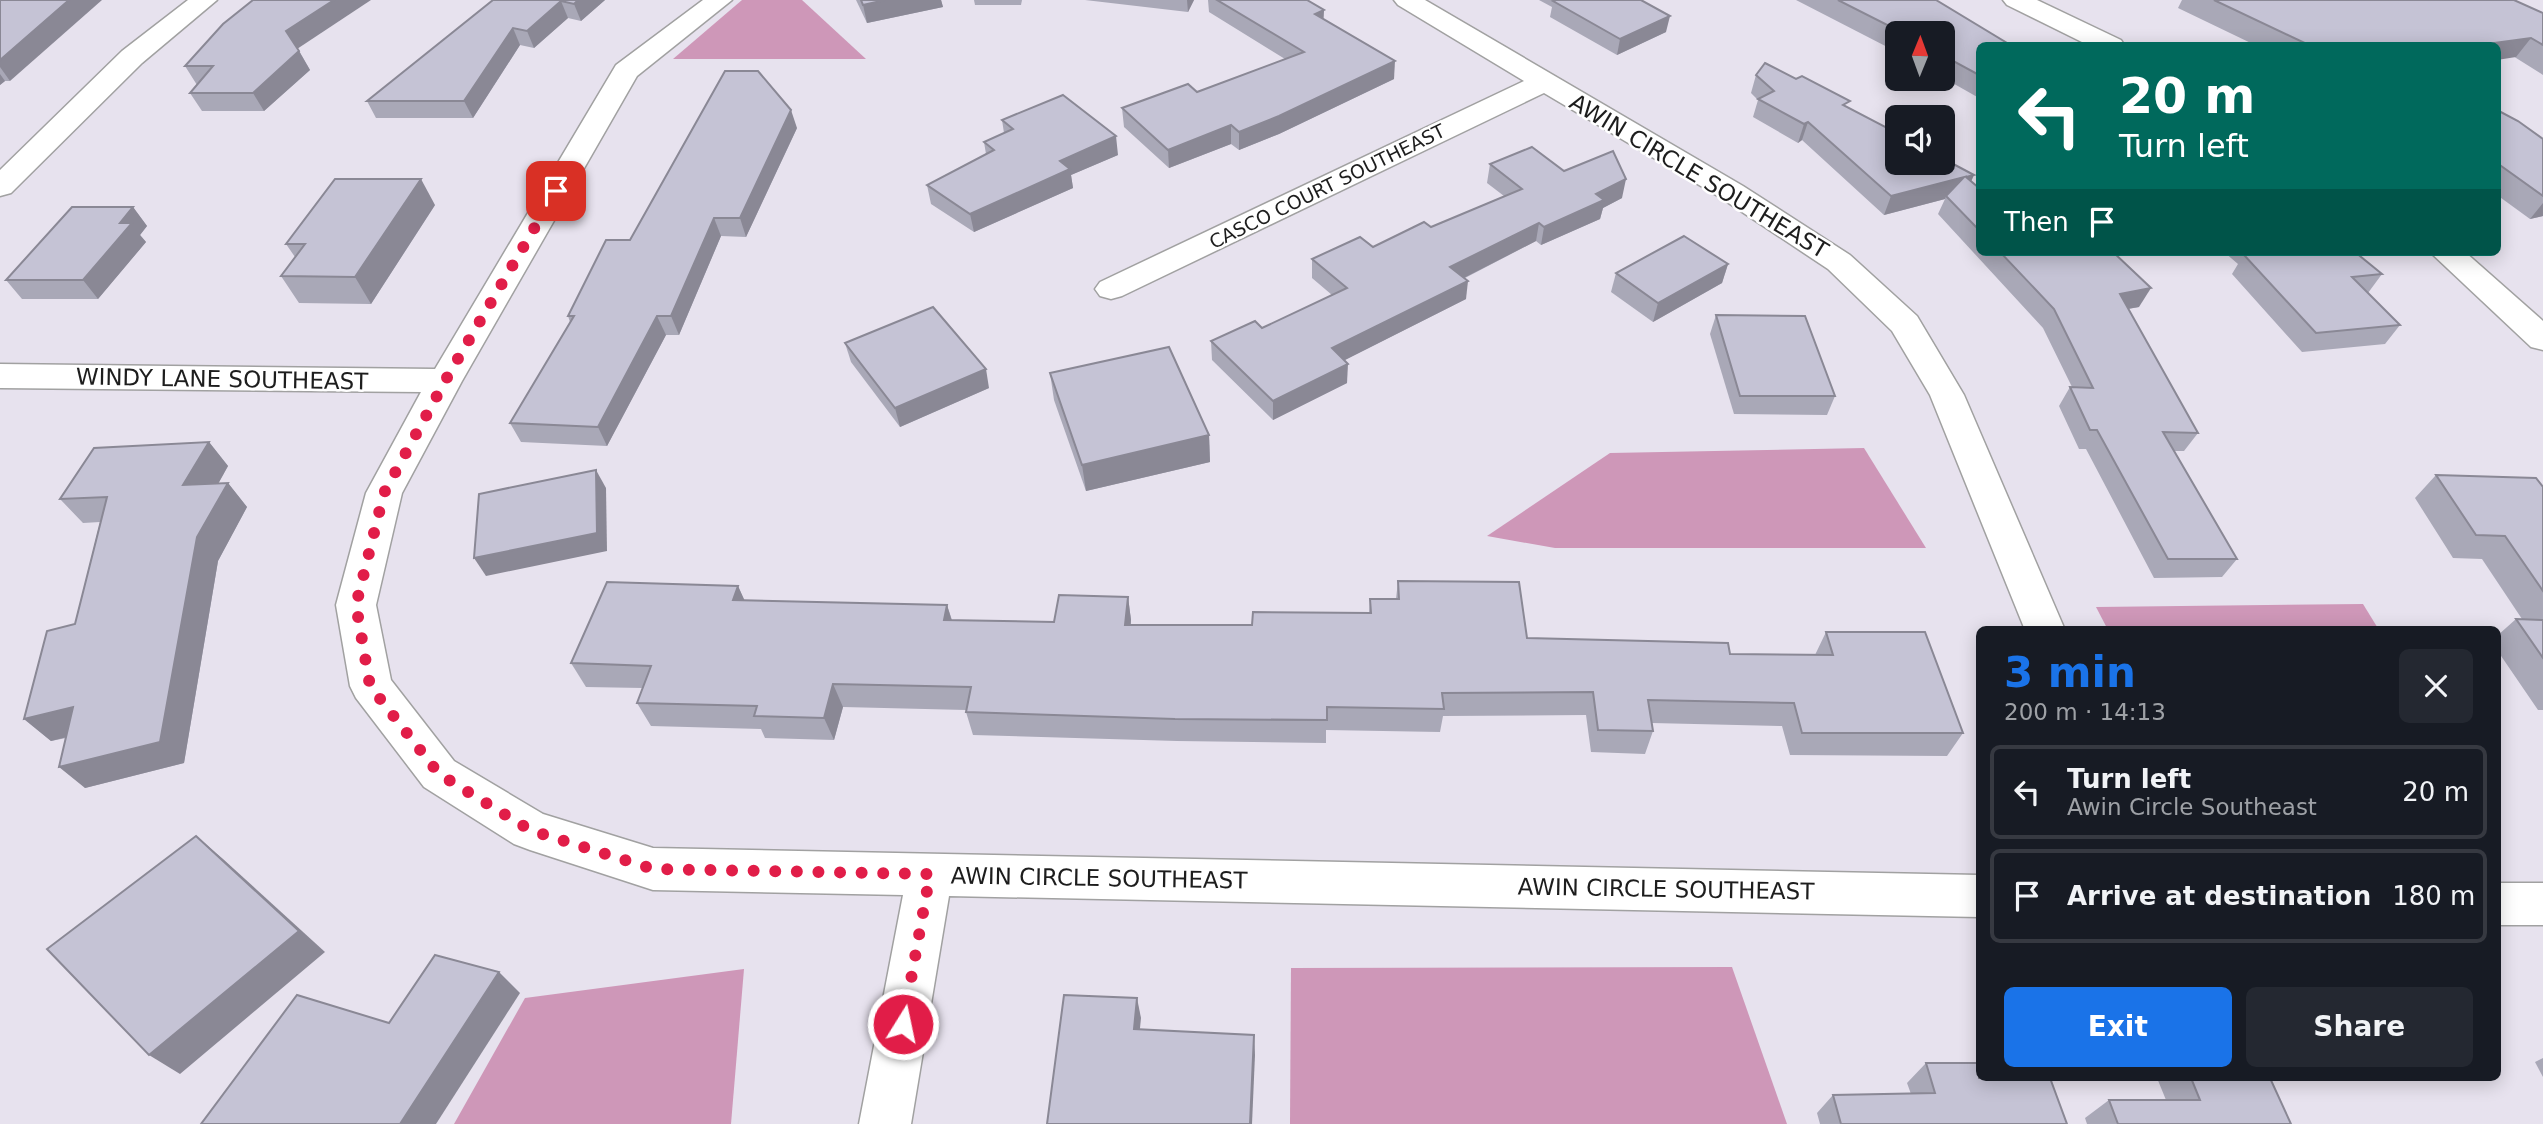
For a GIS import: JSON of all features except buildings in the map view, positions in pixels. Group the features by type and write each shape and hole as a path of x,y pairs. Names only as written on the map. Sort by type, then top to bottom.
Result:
{"street":[{"path":"0,187 132,57 204,0"},
{"name":"AWIN CIRCLE SOUTHEAST","path":"719,0 626,71 445,381 384,493 356,605 370,686 439,774 530,830 653,869 1976,895"},
{"name":"AWIN CIRCLE SOUTHEAST","path":"1407,0 1732,192 1839,262 1905,324 1947,395 2043,626"},
{"path":"2016,0 2052,6 2106,42"},
{"name":"CASCO COURT SOUTHEAST","path":"1111,289 1544,82"},
{"path":"2450,256 2543,339"},
{"name":"WINDY LANE SOUTHEAST","path":"0,376 445,381"},
{"path":"885,1124 930,874"},
{"path":"2501,904 2543,904"}],"shaded area":[{"path":"742,0 802,0 866,59 673,59"},
{"path":"1864,448 1926,548 1555,548 1487,536 1610,453"},
{"path":"2363,604 2377,626 2106,626 2096,607"},
{"path":"1732,967 1787,1124 1290,1124 1291,968"},
{"path":"744,969 731,1124 454,1124 525,998"}],"route":[{"path":"556,191 445,381 384,493 356,605 370,686 439,774 530,830 653,869 930,874 903,1024"}]}
